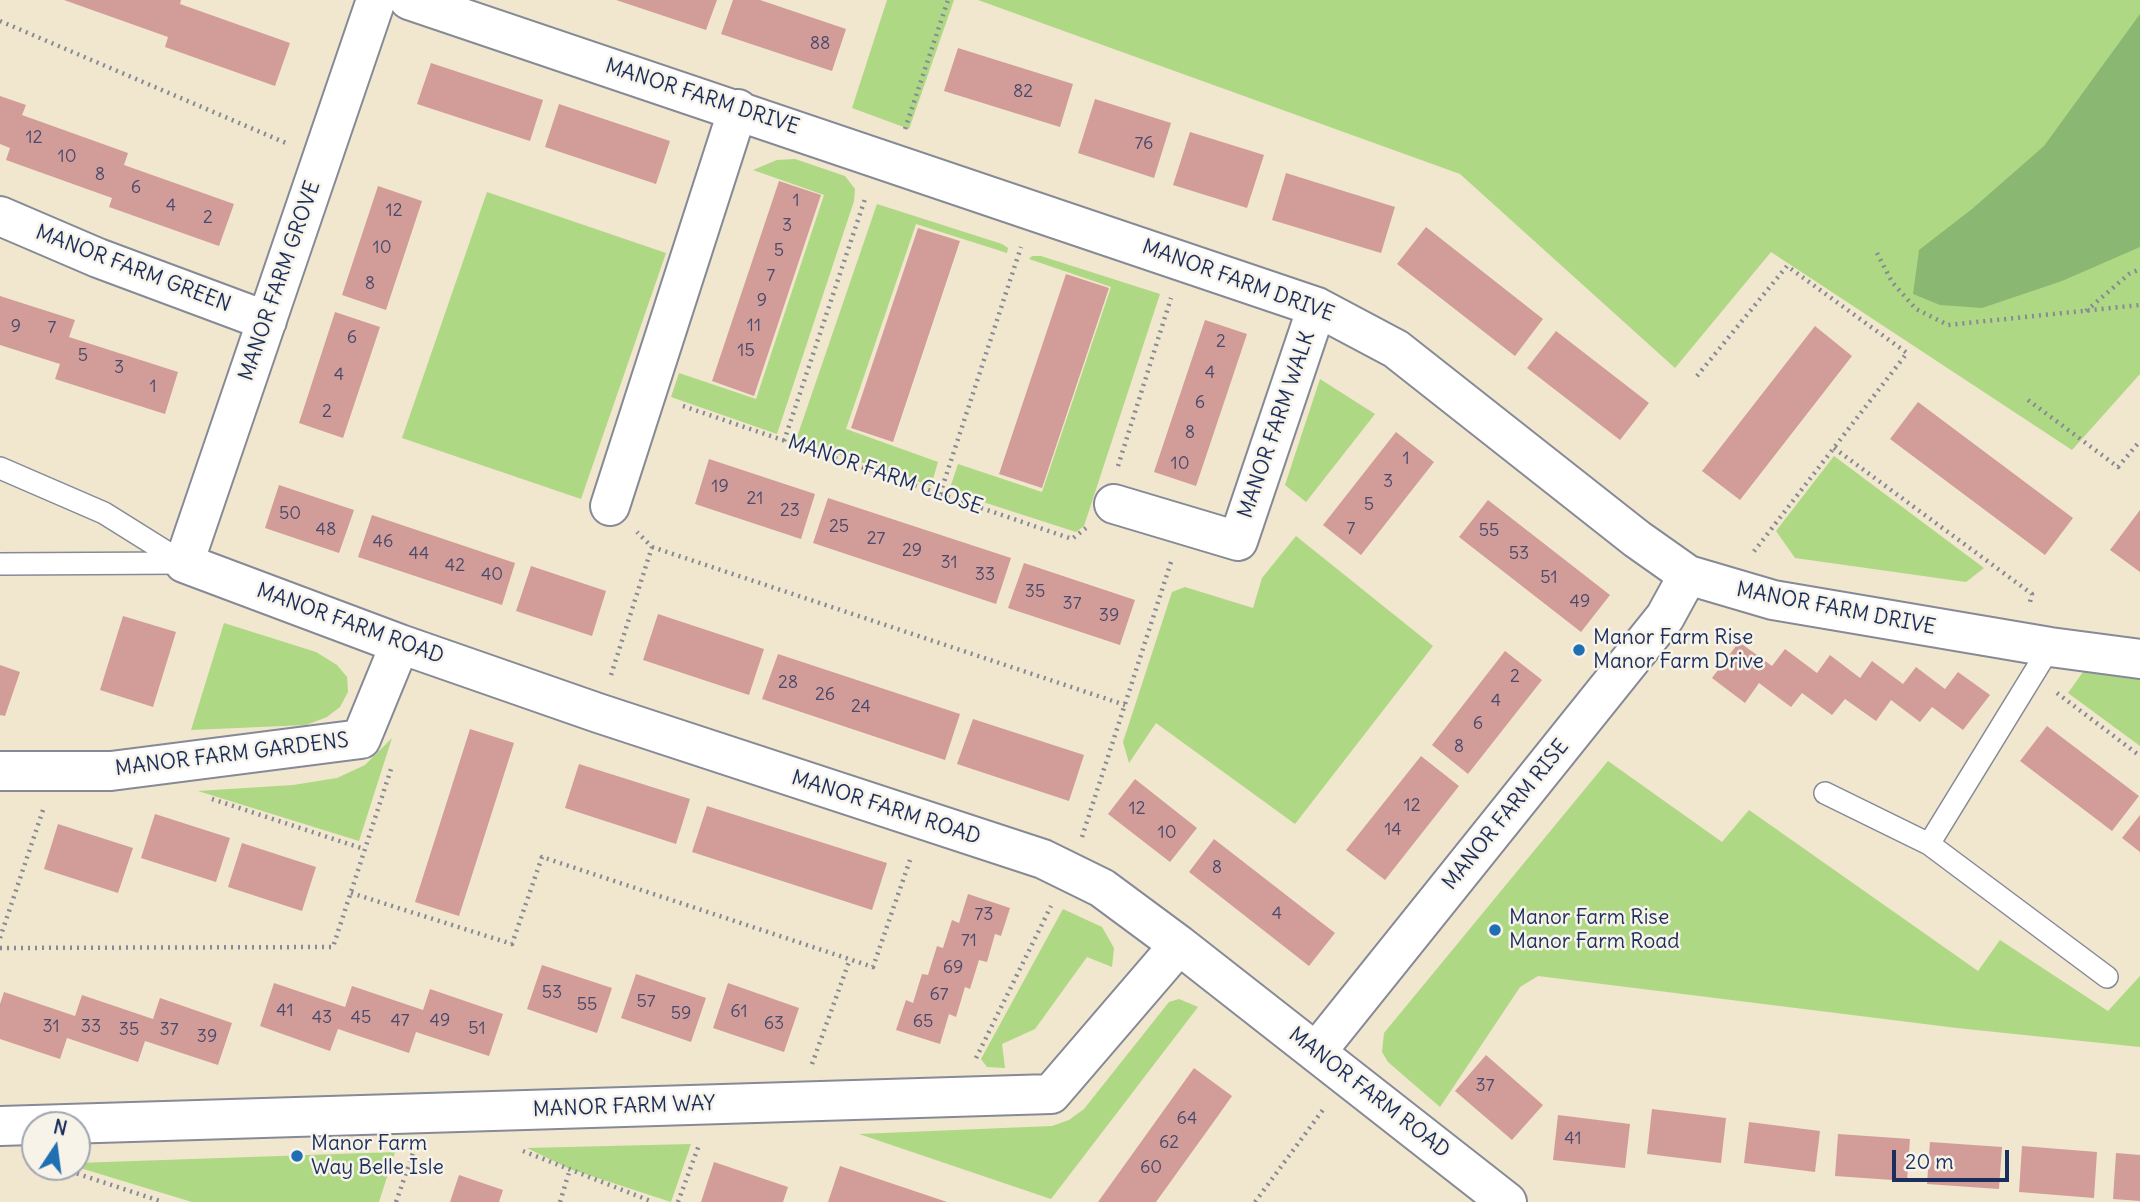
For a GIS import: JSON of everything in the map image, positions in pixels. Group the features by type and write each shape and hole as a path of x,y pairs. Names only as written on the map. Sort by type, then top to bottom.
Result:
{"street":[{"name":"MANOR FARM GROVE","path":"184,563 376,0"},
{"name":"MANOR FARM DRIVE","path":"409,0 887,159 1317,307 1396,349 1637,539 1688,575 1773,600 2035,655 2140,659"},
{"path":"610,506 738,109"},
{"name":"MANOR FARM GREEN","path":"0,216 98,258 267,321"},
{"name":"MANOR FARM WALK","path":"1114,504 1238,541 1317,307"},
{"name":"MANOR FARM ROAD","path":"184,563 401,644 1043,859 1102,888 1317,1051 1507,1202"},
{"name":"MANOR FARM RISE","path":"1317,1051 1665,617 1688,575"},
{"name":"MANOR FARM GARDENS","path":"0,771 111,771 361,739 401,644"},
{"name":"MANOR FARM WAY","path":"0,1126 1051,1094 1179,945"}],"lane":[{"path":"0,468 104,513 184,563"},
{"path":"0,564 184,563"},
{"path":"1929,844 2035,655"},
{"path":"1825,793 1929,844 2107,976"}],"path":[{"path":"784,441 948,0"},
{"path":"0,21 322,158"},
{"path":"940,494 1034,209"},
{"path":"1877,253 1892,282 1916,309 1948,325 2140,305"},
{"path":"1114,504 1119,460 1183,260"},
{"path":"1698,376 1787,266 1907,353 1726,588"},
{"path":"2085,311 2129,274 2140,269"},
{"name":"MANOR FARM CLOSE","path":"646,394 1072,539 1114,504"},
{"path":"2028,400 2118,467 2140,441"},
{"path":"1834,449 2032,594 2035,655 2140,756"},
{"path":"610,506 652,547 1126,705"},
{"path":"1095,803 1183,525"},
{"path":"625,634 652,547"},
{"path":"186,761 190,792 365,849"},
{"path":"0,948 333,947 393,761"},
{"path":"0,938 57,771"},
{"path":"351,893 512,944 542,857 873,967 924,820"},
{"path":"957,1097 1068,872"},
{"path":"798,1102 850,959"},
{"path":"1255,1202 1348,1076"},
{"path":"678,1202 714,1105"},
{"path":"396,1202 427,1113"},
{"path":"518,1149 653,1202"},
{"path":"560,1202 570,1169"},
{"path":"91,1178 163,1202"}],"green space":[{"path":"887,0 954,0 909,129 852,108"},
{"path":"978,0 2140,0 2140,374 2072,450 1771,252 1675,368 1460,174"},
{"path":"2140,14 2140,247 2062,281 1982,308 1940,305 1913,294 1919,250 1972,209 2044,146"},
{"path":"795,159 845,176 855,189 854,201 777,434 671,397 679,373 756,399 824,195 753,170 777,160"},
{"path":"487,192 666,253 581,499 402,438"},
{"path":"877,204 1008,248 1007,253 916,224 846,429 938,462 931,486 796,440"},
{"path":"1032,256 1041,256 1160,294 1084,526 1076,532 949,491 958,464 1042,492 1111,287 1029,259"},
{"path":"1320,379 1375,414 1306,502 1285,485"},
{"path":"1834,456 1984,568 1966,582 1795,558 1776,531"},
{"path":"1296,536 1433,646 1295,824 1156,723 1129,763 1123,742 1172,592 1185,587 1253,608 1262,578"},
{"path":"224,623 316,652 337,665 347,677 348,692 340,707 327,717 306,725 191,730"},
{"path":"2088,665 2140,672 2140,746 2068,693"},
{"path":"392,738 359,841 198,791 293,785 337,778 365,765"},
{"path":"1608,761 1722,842 1749,810 1978,971 2000,940 2108,1011 2140,976 2140,1047 1957,1028 1538,976 1520,987 1440,1107 1388,1062 1382,1052 1384,1033"},
{"path":"1063,909 1102,927 1114,948 1112,967 1087,957 1035,1029 1002,1044 1005,1068 987,1067 981,1059"},
{"path":"1179,999 1198,1007 1051,1199 859,1134 1052,1126 1069,1120 1084,1109 1169,1002"},
{"path":"691,1144 671,1202 570,1169 527,1148"},
{"path":"395,1152 379,1202 192,1202 91,1171 91,1163"}],"building":[{"path":"64,0 181,0 180,4 290,43 275,86 165,47 168,37"},
{"path":"616,0 717,0 706,30"},
{"path":"733,0 760,0 846,29 832,71 721,34"},
{"path":"958,48 1073,84 1060,127 944,91"},
{"path":"431,63 543,100 530,141 417,104"},
{"path":"0,96 26,105 22,115 128,153 124,165 234,204 219,246 109,207 112,198 6,160 10,148 0,144"},
{"path":"1095,99 1171,123 1154,178 1078,153"},
{"path":"559,104 670,141 656,184 545,147"},
{"path":"1190,132 1264,155 1247,208 1173,185"},
{"path":"1286,173 1395,207 1381,253 1272,220"},
{"path":"779,181 821,195 754,396 712,381"},
{"path":"378,186 422,201 386,310 342,295"},
{"path":"1426,227 1543,319 1515,356 1397,264"},
{"path":"918,228 960,241 893,442 851,428"},
{"path":"1066,274 1109,288 1042,488 999,474"},
{"path":"0,296 75,320 69,337 178,372 165,414 55,379 60,364 0,345"},
{"path":"335,312 380,327 343,438 299,423"},
{"path":"1205,320 1247,334 1196,486 1154,472"},
{"path":"1815,326 1852,356 1740,500 1702,471"},
{"path":"1556,331 1649,403 1620,440 1527,368"},
{"path":"1918,402 2073,518 2045,555 1890,439"},
{"path":"1396,432 1434,462 1361,555 1323,525"},
{"path":"709,459 815,494 801,539 695,504"},
{"path":"279,485 354,510 339,553 265,528"},
{"path":"828,498 1011,558 996,604 813,543"},
{"path":"1488,500 1610,595 1581,632 1459,537"},
{"path":"2140,510 2140,572 2110,550"},
{"path":"372,515 515,563 502,605 358,557"},
{"path":"1024,563 1135,600 1120,645 1008,608"},
{"path":"531,566 606,591 592,636 516,611"},
{"path":"658,614 764,649 749,695 643,660"},
{"path":"123,616 176,632 153,707 100,690"},
{"path":"1739,642 1772,666 1785,649 1817,673 1830,655 1860,678 1872,661 1903,684 1916,667 1945,689 1958,672 1990,695 1963,730 1932,707 1920,722 1891,700 1876,721 1845,699 1832,715 1802,693 1791,707 1759,683 1745,703 1712,678"},
{"path":"1505,651 1542,680 1468,774 1432,745"},
{"path":"778,654 960,714 945,760 762,699"},
{"path":"0,665 20,672 5,716 0,715"},
{"path":"973,719 1084,755 1069,801 957,764"},
{"path":"2047,726 2139,796 2112,831 2020,761"},
{"path":"470,729 514,743 459,916 415,902"},
{"path":"1421,756 1459,786 1385,880 1346,850"},
{"path":"579,764 690,799 676,844 565,808"},
{"path":"1135,779 1197,828 1170,862 1108,814"},
{"path":"707,806 887,863 872,910 692,852"},
{"path":"155,814 230,838 216,882 141,858"},
{"path":"2140,815 2140,852 2122,838"},
{"path":"58,824 133,848 118,893 44,869"},
{"path":"1214,839 1335,933 1309,966 1189,872"},
{"path":"242,843 316,867 302,911 228,887"},
{"path":"968,894 1010,908 1001,936 995,934 987,962 979,960 970,989 965,987 956,1017 949,1014 940,1044 896,1030 906,1000 913,1003 922,974 928,975 937,946 943,948 952,920 959,923"},
{"path":"542,965 612,988 597,1033 527,1009"},
{"path":"636,974 706,998 691,1042 621,1018"},
{"path":"274,983 345,1007 352,986 423,1010 430,989 503,1014 489,1056 416,1032 409,1053 338,1029 330,1051 260,1026"},
{"path":"728,983 799,1008 784,1052 713,1028"},
{"path":"4,992 75,1016 82,995 153,1019 160,998 232,1023 218,1065 145,1041 138,1062 67,1038 60,1059 0,1039 0,1004"},
{"path":"1486,1055 1543,1105 1512,1140 1455,1091"},
{"path":"1194,1068 1232,1096 1215,1120 1156,1202 1098,1202"},
{"path":"1652,1109 1726,1118 1721,1163 1647,1154"},
{"path":"1558,1115 1630,1124 1625,1168 1553,1160"},
{"path":"1749,1122 1820,1131 1815,1172 1744,1163"},
{"path":"1838,1134 1910,1139 1907,1181 1835,1176"},
{"path":"1930,1142 2002,1147 1999,1189 1927,1184"},
{"path":"2022,1146 2097,1152 2094,1198 2019,1192"},
{"path":"2116,1153 2140,1155 2140,1201 2113,1199"},
{"path":"714,1162 788,1187 783,1202 701,1202"},
{"path":"840,1166 947,1202 828,1202"},
{"path":"459,1175 503,1190 499,1202 450,1202"}],"place":[{"name":"Manor Farm Rise Manor Farm Drive","path":"1579,650"},
{"name":"Manor Farm Rise Manor Farm Road","path":"1495,930"},
{"name":"Manor Farm Way Belle Isle","path":"297,1156"}]}
